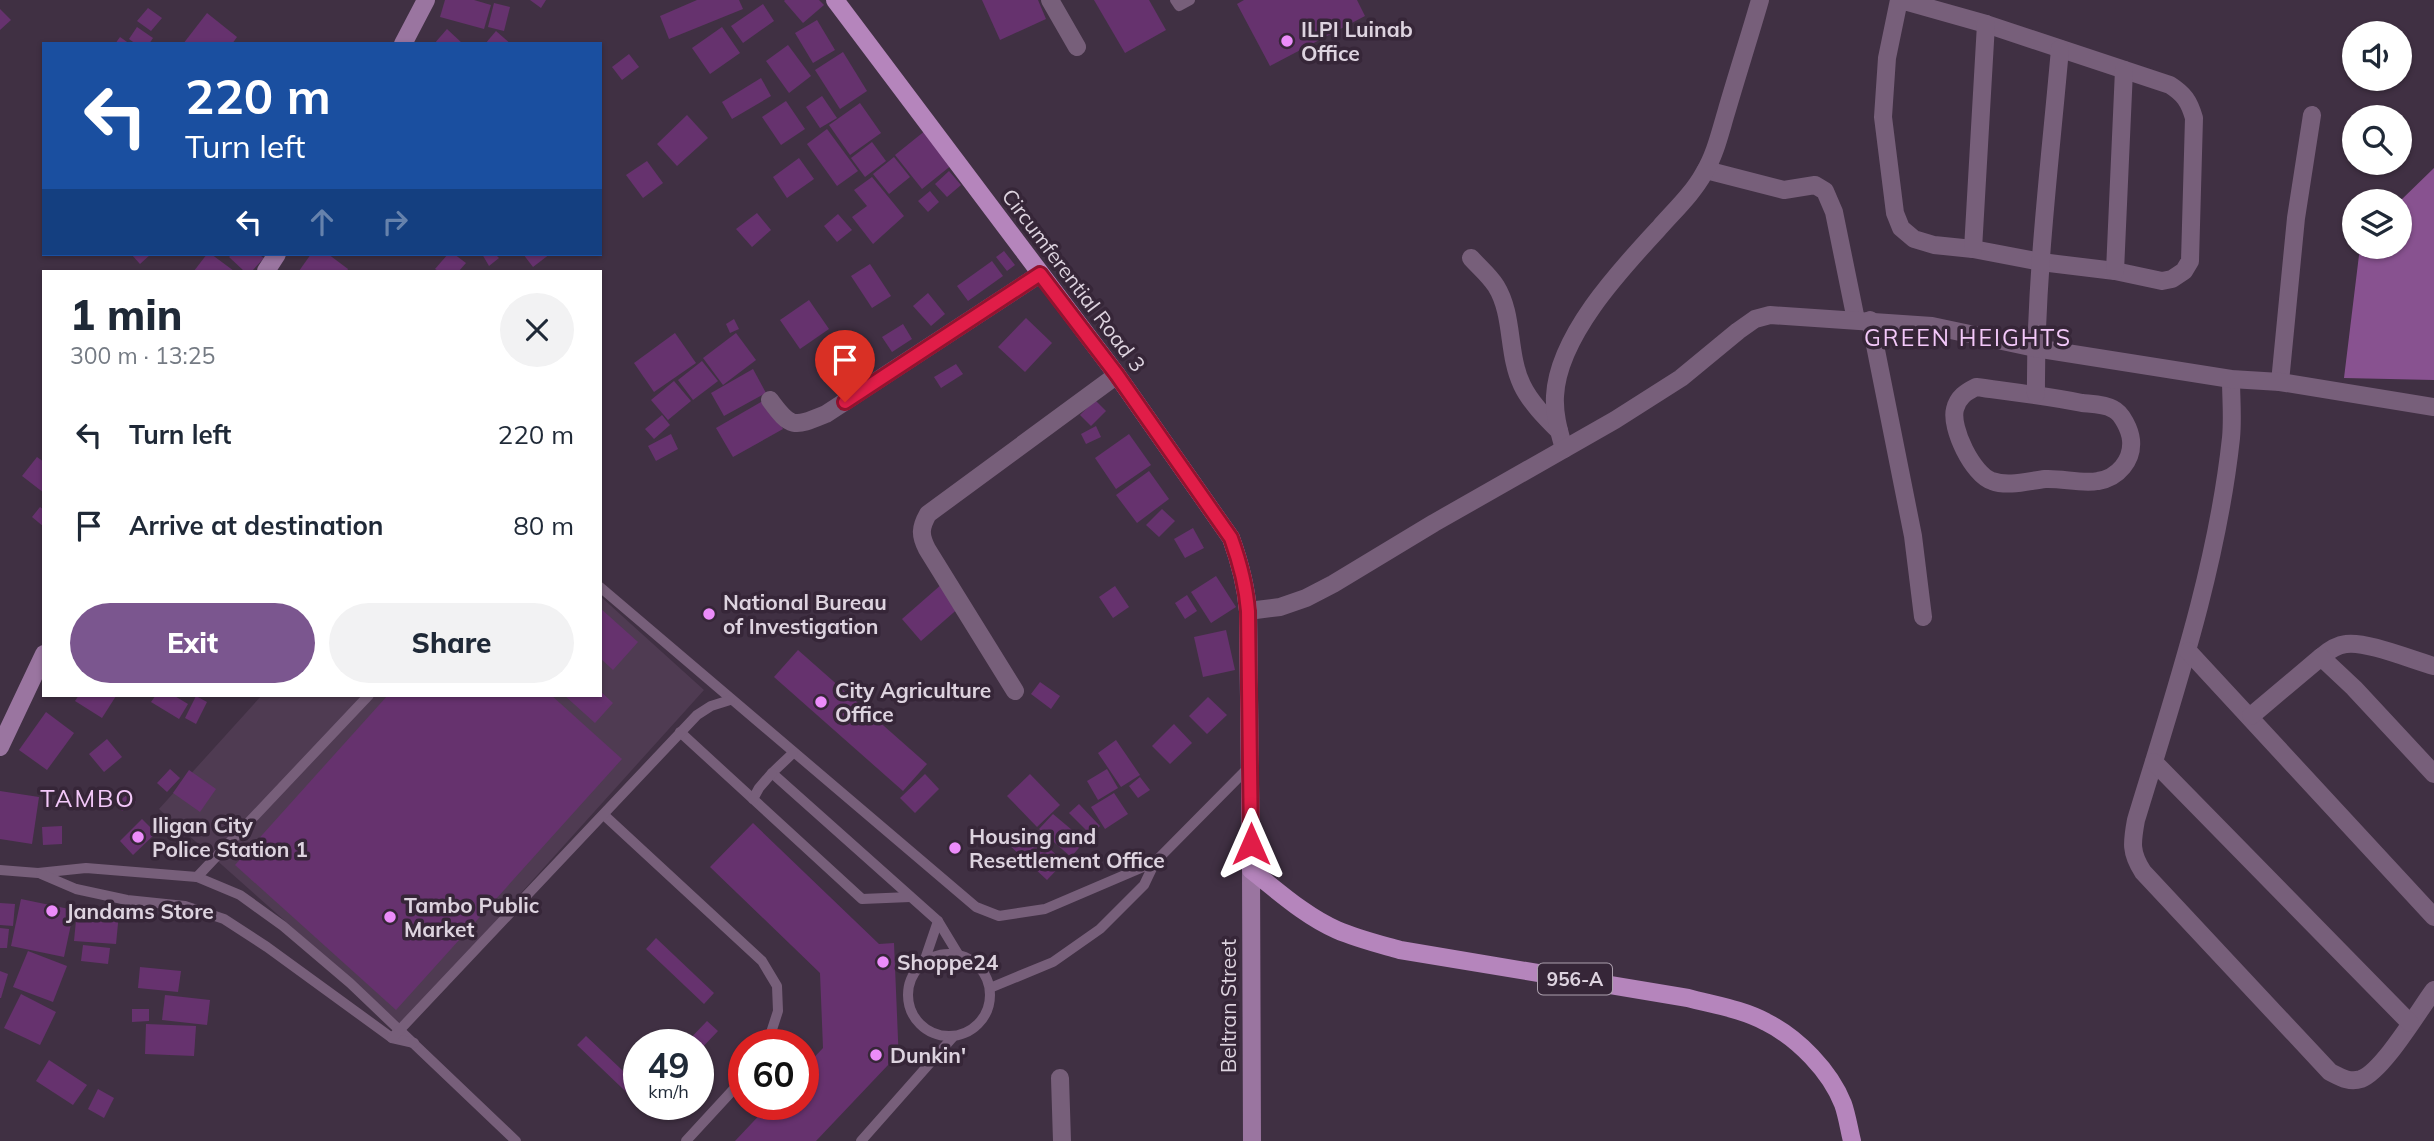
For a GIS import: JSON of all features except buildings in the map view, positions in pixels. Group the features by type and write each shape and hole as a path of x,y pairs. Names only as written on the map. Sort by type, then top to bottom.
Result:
{"main road":[{"name":"Circumferential Road 3","path":"835,0 1117,375 1231,538 1240,563 1248,611 1251,870"},
{"name":"956-A","path":"1251,870 1308,914 1335,929 1364,940 1400,950 1688,998 1766,1022 1790,1038 1830,1080 1843,1105 1852,1141"}],"street":[{"path":"404,42 426,0"},
{"path":"1050,0 1077,47"},
{"path":"1564,449 1555,406 1561,366 1583,321 1615,276 1684,201 1706,170 1760,0"},
{"path":"1900,0 1986,24 2170,85 2183,93 2190,102 2194,118 2190,261 2184,271 2172,279 2162,281 2115,271 1934,245 1914,239 1901,228 1895,213 1882,117 1887,58 1900,0"},
{"path":"1973,249 1986,24"},
{"path":"2036,394 2035,348 2060,49"},
{"path":"2115,271 2124,70"},
{"path":"2280,382 2296,218 2312,115"},
{"path":"1706,170 1784,190 1815,185 1825,191 1834,212 1863,320 1913,536 1923,617"},
{"path":"1471,258 1496,286 1503,300 1522,386 1559,431"},
{"path":"770,400 784,419 793,424 826,414 1040,274"},
{"path":"1248,611 1280,607 1333,584 1615,420 1681,377 1755,319 1770,315 1932,326 2035,348 2231,379 2280,382 2434,407"},
{"path":"1015,691 927,549 921,538 920,527 928,514 1117,375"},
{"path":"2231,379 2231,435 2223,498 2188,651 2136,820 2134,858 2143,872 2330,1072 2347,1080 2361,1079 2378,1068 2434,990"},
{"path":"1976,387 2036,394 2114,409 2124,421 2131,440 2128,463 2117,473 2099,481 2048,479 2008,484 1990,481 1976,469 1956,429 1954,412 1957,401 1976,387"},
{"path":"2250,716 2329,650 2346,644 2374,648 2434,666"},
{"path":"2188,651 2434,918"},
{"path":"0,747 42,657"},
{"path":"2321,657 2354,688 2434,774"},
{"path":"2154,762 2410,1023"},
{"name":"Beltran Street","path":"1251,870 1252,1141"},
{"path":"1060,1078 1062,1141"}],"lane":[{"path":"1175,0 1179,6 1190,0"},
{"path":"602,589 976,907 999,916 1045,909 1155,862"},
{"path":"197,877 367,697"},
{"path":"392,1038 697,715 730,700"},
{"path":"680,732 862,899 910,897"},
{"path":"753,799 759,788 793,753"},
{"path":"990,988 1053,962 1100,929 1144,885 1155,862 1251,765"},
{"path":"772,774 938,921 958,954"},
{"path":"604,816 762,961 777,986 778,1012 772,1029"},
{"path":"0,870 38,873 86,868 197,877 240,895 283,926 402,1030 516,1141"},
{"path":"38,873 76,889 127,900 185,906 224,919 392,1038 415,1043"},
{"path":"924,962 938,921"},
{"path":"940,954 958,954 973,961 984,973 990,988 990,1002 978,1025 953,1037 928,1031 917,1022 910,1010 909,984 915,972 924,962 940,954"},
{"path":"861,1141 953,1037"},
{"path":"687,1141 728,1096"}],"shaded area":[{"path":"2434,168 2434,380 2344,378 2359,259 2412,259 2412,189"},
{"name":"Tambo Public Market","path":"602,598 704,690 402,1025 159,809 260,697 602,697"}],"place":[{"name":"ILPI Luinab Office","path":"1287,41"},
{"name":"National Bureau of Investigation","path":"709,614"},
{"name":"City Agriculture Office","path":"821,702"},
{"name":"Iligan City Police Station 1","path":"138,837"},
{"name":"Housing and Resettlement Office","path":"955,848"},
{"name":"Jandams Store","path":"52,911"},
{"name":"Tambo Public Market","path":"390,917"},
{"name":"Shoppe24","path":"883,962"},
{"name":"Dunkin'","path":"876,1055"}],"district":[{"name":"GREEN HEIGHTS","path":"1968,337"},
{"name":"TAMBO","path":"88,798"}],"route":[{"path":"845,402 1040,274 1117,375 1231,538 1240,563 1248,611 1251,844"}]}
